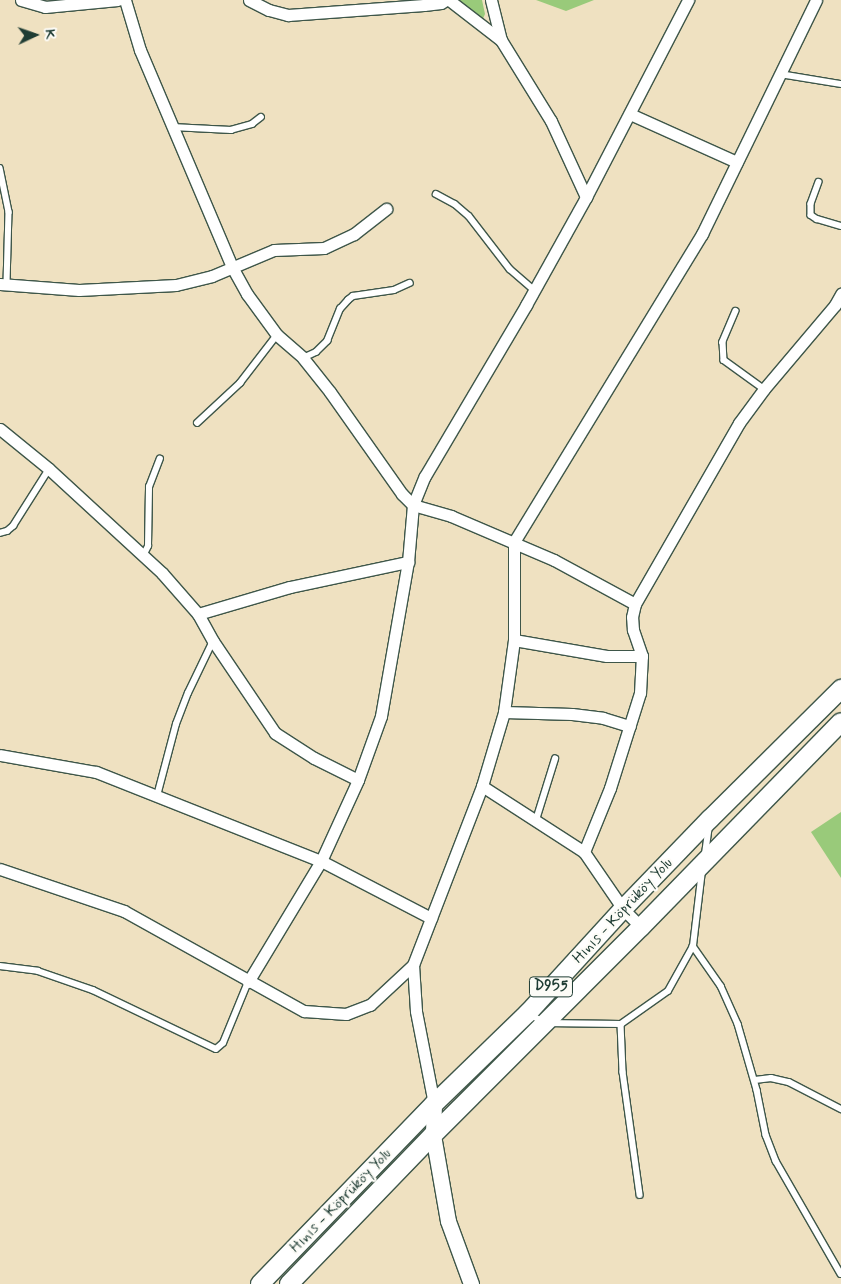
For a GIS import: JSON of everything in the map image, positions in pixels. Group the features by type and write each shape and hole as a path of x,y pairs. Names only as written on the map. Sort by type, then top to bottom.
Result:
{"main road":[{"name":"Hınıs - Köprüköy Yolu","path":"260,1284 434,1104 528,1013 710,819 841,689"},
{"name":"Hınıs - Köprüköy Yolu","path":"288,1284 433,1135 642,927 841,722"}],"street":[{"path":"21,0 45,7 118,0"},
{"path":"125,0 140,50 232,267 260,314 277,334 303,358 330,392 385,473 413,505 451,516 514,542 554,560 635,604"},
{"path":"249,0 269,10 288,15 424,6 448,0 501,40"},
{"path":"491,0 501,40 551,121 586,197"},
{"path":"248,982 321,861 358,780 381,716 408,562 413,505 424,476 534,290 586,197 688,0"},
{"path":"471,1284 448,1221 433,1135 434,1104 416,1012 413,965 482,786 504,712 514,640 514,542 702,234 816,0"},
{"path":"630,114 737,162"},
{"path":"4,284 79,290 152,287 195,281 274,250 324,248 354,234 386,209"},
{"path":"584,852 608,796 640,693 642,656 633,630 632,617 635,604 739,423 764,389 835,305 841,294"},
{"path":"0,429 49,469 162,573 198,614 213,641 275,733 314,758 358,780"},
{"path":"198,614 290,587 408,562"},
{"path":"514,640 608,656 642,656"},
{"path":"504,712 572,714 603,718 630,726"},
{"path":"0,754 96,772 321,861 431,918"},
{"path":"482,786 584,852 624,909 642,927"},
{"path":"0,870 124,911 199,951 248,982 304,1011 346,1014 370,1005 413,965"}],"lane":[{"path":"780,74 841,84"},
{"path":"172,127 231,130 252,124 261,117"},
{"path":"0,168 10,212 4,284"},
{"path":"819,182 811,204 811,215 816,219 841,226"},
{"path":"436,194 455,204 469,216 510,269 534,290"},
{"path":"303,358 316,352 327,340 337,314 353,296 394,290 410,283"},
{"path":"736,311 723,342 724,360 764,389"},
{"path":"197,423 240,382 277,334"},
{"path":"143,556 148,546 149,487 160,459"},
{"path":"0,533 7,531 13,526 49,469"},
{"path":"157,796 176,724 188,693 213,641"},
{"path":"536,820 555,759"},
{"path":"528,1013 545,1023 620,1024 668,991 693,946 710,819"},
{"path":"693,946 712,972 730,1004 743,1037 755,1080 766,1134 776,1161 841,1274"},
{"path":"0,966 38,971 94,990 216,1049 222,1046 248,982"},
{"path":"620,1024 623,1072 640,1196"},
{"path":"755,1080 771,1078 789,1082 841,1109"}],"green space":[{"path":"454,0 482,0 485,14 482,21"},
{"path":"536,0 594,0 566,11"},
{"path":"841,812 841,878 811,832"}]}
